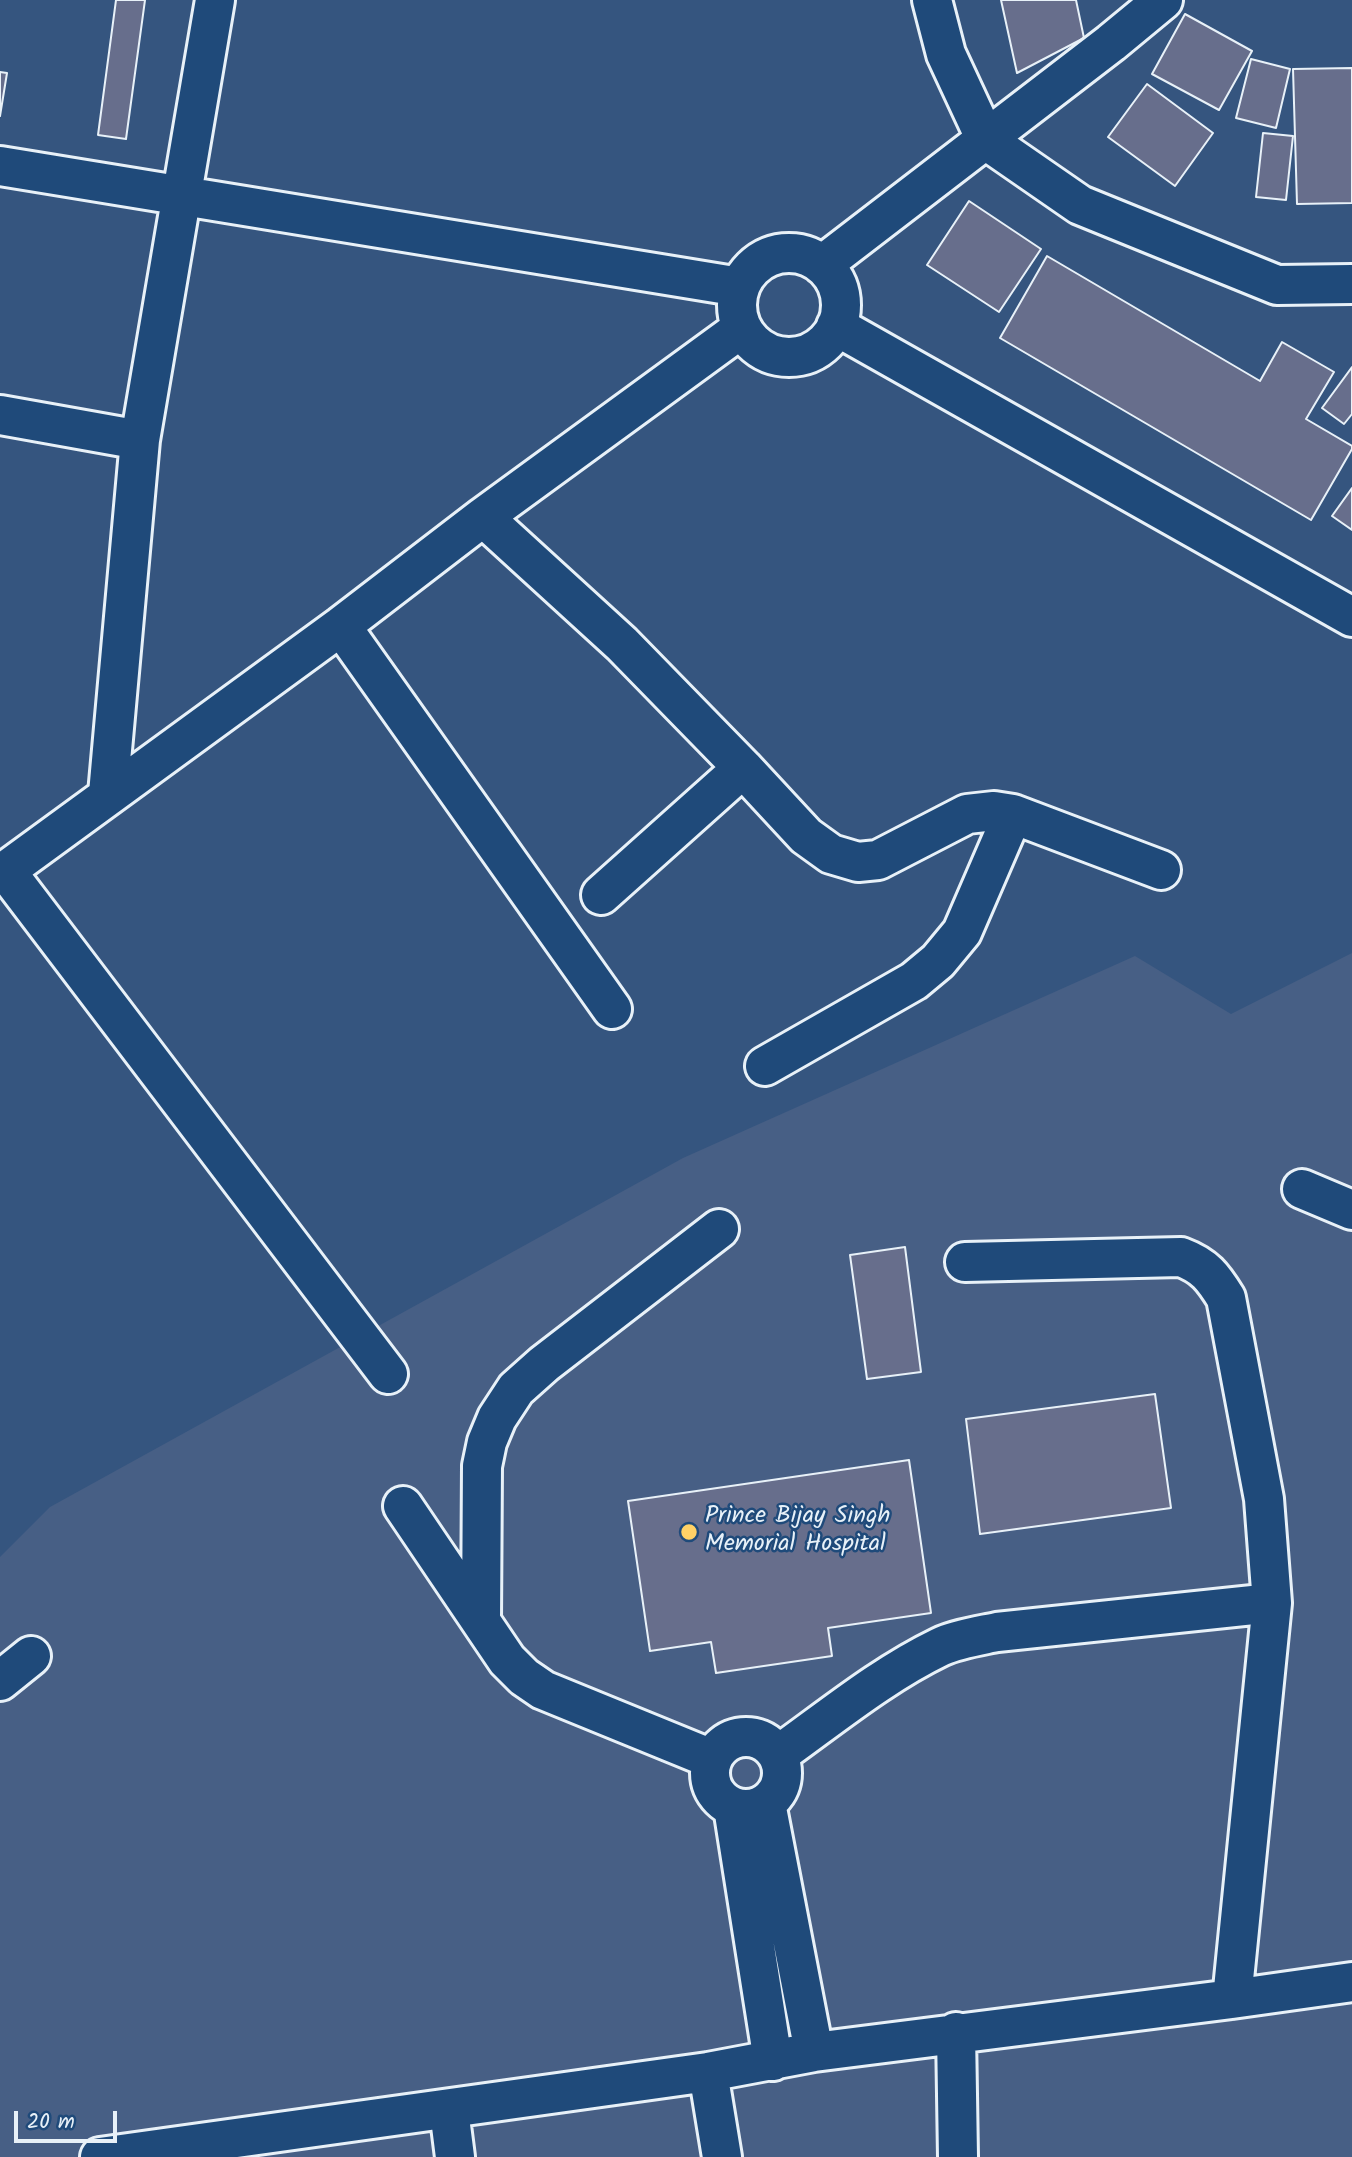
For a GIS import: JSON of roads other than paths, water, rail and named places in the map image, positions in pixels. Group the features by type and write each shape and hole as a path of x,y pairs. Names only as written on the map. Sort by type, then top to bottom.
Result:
{"street":[{"path":"108,794 140,440 215,0"},
{"path":"932,0 946,54 986,140 1080,205 1277,285 1352,284"},
{"path":"822,265 1163,0"},
{"path":"0,166 740,287"},
{"path":"788,253 808,256 822,265 836,284 841,304 836,326 826,342 810,354 790,358 770,354 753,343 742,328 737,307 740,287 751,270 768,258 788,253"},
{"path":"836,326 1352,617"},
{"path":"387,1374 3,873 742,328"},
{"path":"0,415 140,440"},
{"path":"483,517 622,644 806,836 831,854 858,862 878,860 967,814 994,811 1013,814 1161,870"},
{"path":"341,626 612,1009"},
{"path":"601,895 743,768"},
{"path":"765,1066 914,981 938,961 962,932 1013,814"},
{"path":"1302,1189 1352,1210"},
{"path":"481,1620 482,1466 486,1442 497,1418 516,1389 544,1364 719,1229"},
{"path":"965,1262 1181,1257 1196,1263 1212,1276 1226,1298 1264,1499 1272,1603 1233,1999"},
{"path":"403,1506 507,1660 524,1677 543,1690 712,1759"},
{"path":"778,1755 887,1678 941,1646 969,1637 1272,1603"},
{"path":"0,1681 31,1656"},
{"path":"742,1736 757,1737 771,1745 778,1755 782,1780 776,1794 750,1805 722,1801 711,1784 709,1771 712,1759 726,1742 742,1736"},
{"path":"750,1805 814,2052"},
{"path":"750,1805 773,2061"},
{"path":"100,2157 449,2110 956,2032 1352,1982"},
{"path":"956,2032 958,2157"},
{"path":"708,2072 722,2157"},
{"path":"449,2110 455,2157"}],"place":[{"name":"Prince Bijay Singh Memorial Hospital","path":"689,1532"}]}
